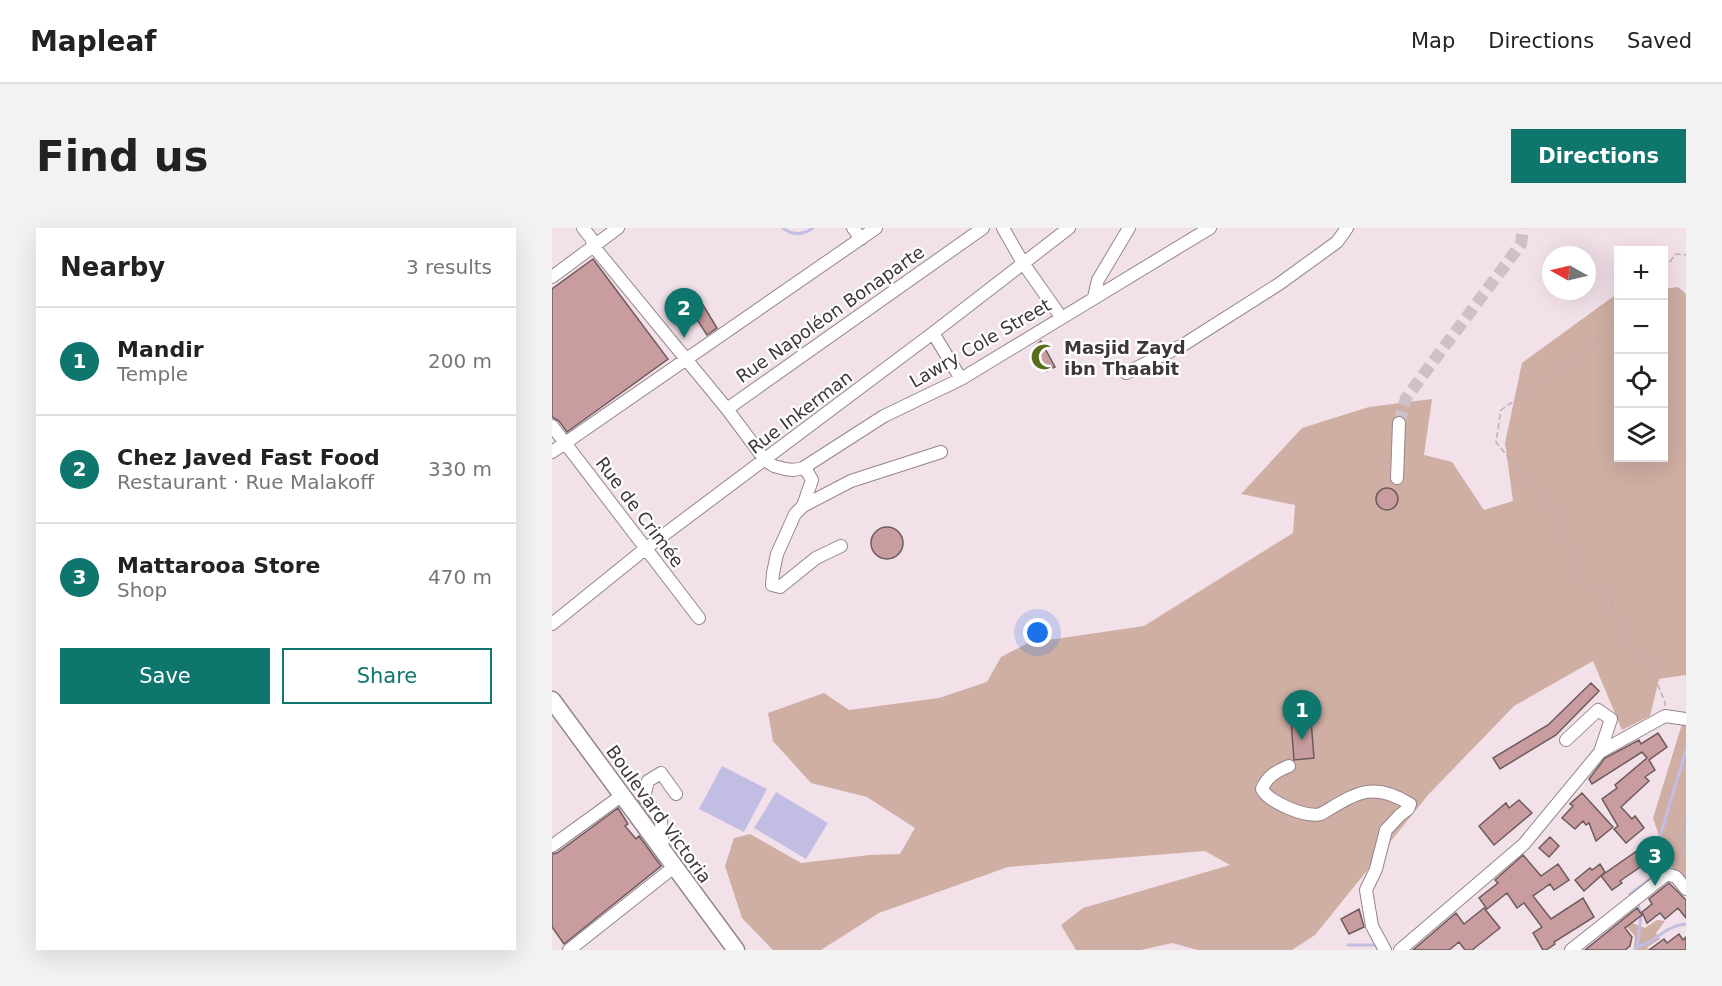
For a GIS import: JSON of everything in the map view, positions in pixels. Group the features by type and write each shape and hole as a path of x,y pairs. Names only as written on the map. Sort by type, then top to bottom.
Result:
{"main road":[{"name":"Boulevard Victoria","path":"552,700 736,950"}],"street":[{"path":"583,228 591,238 594,247 727,409 765,460 785,469 803,468 808,473 812,480 803,506"},
{"path":"552,277 618,228"},
{"path":"552,452 686,358 857,233 876,228"},
{"name":"Rue Napoléon Bonaparte","path":"727,409 983,228"},
{"path":"1003,228 1023,263 1061,317"},
{"name":"Rue Inkerman","path":"552,624 645,549 1070,228"},
{"path":"1094,297 1098,280 1129,228"},
{"name":"Lawry Cole Street","path":"803,468 884,416 961,379 1210,228"},
{"path":"1125,373 1183,345 1280,284 1337,242 1347,228"},
{"path":"933,333 961,379"},
{"path":"1397,478 1400,423"},
{"name":"Rue de Crimée","path":"552,426 699,618"},
{"path":"841,546 816,558 780,587 772,585 777,555 795,514 803,506 851,481 940,452"},
{"path":"1400,950 1524,844 1600,752 1611,719 1598,710 1566,740"},
{"path":"1600,752 1665,716 1685,719"},
{"path":"1289,766 1275,772 1265,782 1262,789 1265,795 1272,800 1306,814 1314,816 1321,814 1356,793 1371,789 1395,794 1410,804 1408,809 1386,830 1376,869 1366,890 1372,926 1385,950"},
{"path":"663,853 661,822 644,797 648,781 661,773 676,794"},
{"path":"552,846 621,796"},
{"path":"569,950 675,867"},
{"path":"1571,950 1667,874 1676,877 1686,889"}],"path":[{"path":"1668,264 1676,255 1686,255"},
{"path":"1614,324 1597,343 1501,410 1496,442 1528,482 1555,510 1558,527 1576,557 1583,584 1608,593 1628,647 1636,655 1647,659 1665,702 1665,716"},
{"path":"1676,877 1686,814"}],"shaded area":[{"path":"1678,287 1686,294 1686,677 1685,675 1659,679 1650,716 1622,730 1593,661 1514,706 1428,795 1315,935 1292,950 1198,950 1172,943 1141,950 1076,950 1061,925 1083,908 1230,865 1205,851 1008,867 879,913 821,950 773,950 742,918 725,866 734,838 750,834 801,863 900,854 915,828 867,797 811,783 773,741 768,713 824,693 849,710 939,698 987,682 1001,657 1028,643 1144,626 1293,533 1295,505 1241,494 1302,428 1369,407 1432,399 1424,455 1452,462 1484,510 1513,501 1505,443 1522,363 1614,296 1614,462 1668,462 1668,288"},
{"path":"1686,711 1686,883 1668,862 1653,818"},
{"path":"722,766 767,789 744,832 699,809"},
{"path":"776,792 828,823 806,859 754,828"},
{"path":"1657,920 1665,921 1656,933 1660,939 1647,947 1649,950 1636,950 1635,936 1627,927 1630,922 1645,928"}],"building":[{"path":"593,259 668,359 567,432 559,421 552,417 552,289"},
{"path":"703,305 717,328 707,335 692,312"},
{"name":"Masjid Zayd ibn Thaabit","path":"1041,341 1055,367 1047,371 1034,347"},
{"path":"1383,488 1391,488 1398,495 1398,503 1391,510 1383,510 1376,503 1376,495"},
{"path":"887,527 898,532 903,543 898,554 887,559 876,554 871,543 876,532"},
{"path":"1591,683 1599,691 1556,735 1500,769 1493,758 1548,725"},
{"path":"1311,720 1314,758 1294,760 1291,721"},
{"path":"1658,733 1667,747 1649,760 1655,770 1645,777 1649,781 1621,807 1632,819 1635,816 1644,828 1626,843 1614,829 1618,826 1602,799 1617,788 1615,785 1647,758 1642,752 1592,784 1589,779 1605,758 1639,740 1641,744"},
{"path":"1582,793 1613,827 1596,841 1589,823 1586,825 1583,821 1575,829 1562,818 1573,806 1570,804"},
{"path":"1519,800 1532,813 1494,845 1479,826 1506,803 1509,808"},
{"path":"618,808 628,824 625,826 636,839 639,836 661,866 564,944 552,927 552,854 557,853"},
{"path":"1550,837 1559,846 1549,857 1539,848"},
{"path":"1644,846 1653,858 1620,881 1622,883 1612,890 1601,876"},
{"path":"1523,855 1541,876 1558,864 1569,880 1554,890 1550,884 1533,896 1551,919 1583,898 1594,917 1554,942 1555,944 1546,950 1543,950 1533,933 1542,927 1524,903 1517,908 1507,893 1487,909 1479,898 1498,883 1495,880"},
{"path":"1600,864 1605,872 1584,891 1575,880 1590,868 1592,870"},
{"path":"1669,883 1686,900 1686,918 1678,908 1665,919 1660,913 1647,923 1642,912 1652,904 1649,899"},
{"path":"1484,908 1500,928 1472,950 1465,950 1459,942 1449,950 1413,950 1456,913 1464,924"},
{"path":"1637,908 1642,915 1625,928 1632,937 1630,946 1625,950 1585,950"},
{"path":"1359,909 1364,927 1349,934 1341,919"},
{"path":"1679,934 1683,940 1686,937 1686,950 1649,950 1664,939 1667,943"}],"waterway":[{"path":"783,228 798,234 813,228"},
{"path":"1630,894 1652,878 1663,863 1659,840 1686,750"},
{"path":"1634,950 1637,947 1641,916 1638,904"},
{"path":"1637,947 1650,942 1672,927 1686,924"},
{"path":"1348,945 1376,945 1378,948"}],"tunnel":[{"path":"1399,423 1406,398 1521,244 1523,228"}],"place":[{"name":"Chez Javed Fast Food","path":"684,338"},
{"name":"Masjid Zayd ibn Thaabit","path":"1044,357"},
{"name":"Mandir","path":"1302,740"},
{"name":"Mattarooa Store","path":"1655,886"}]}
